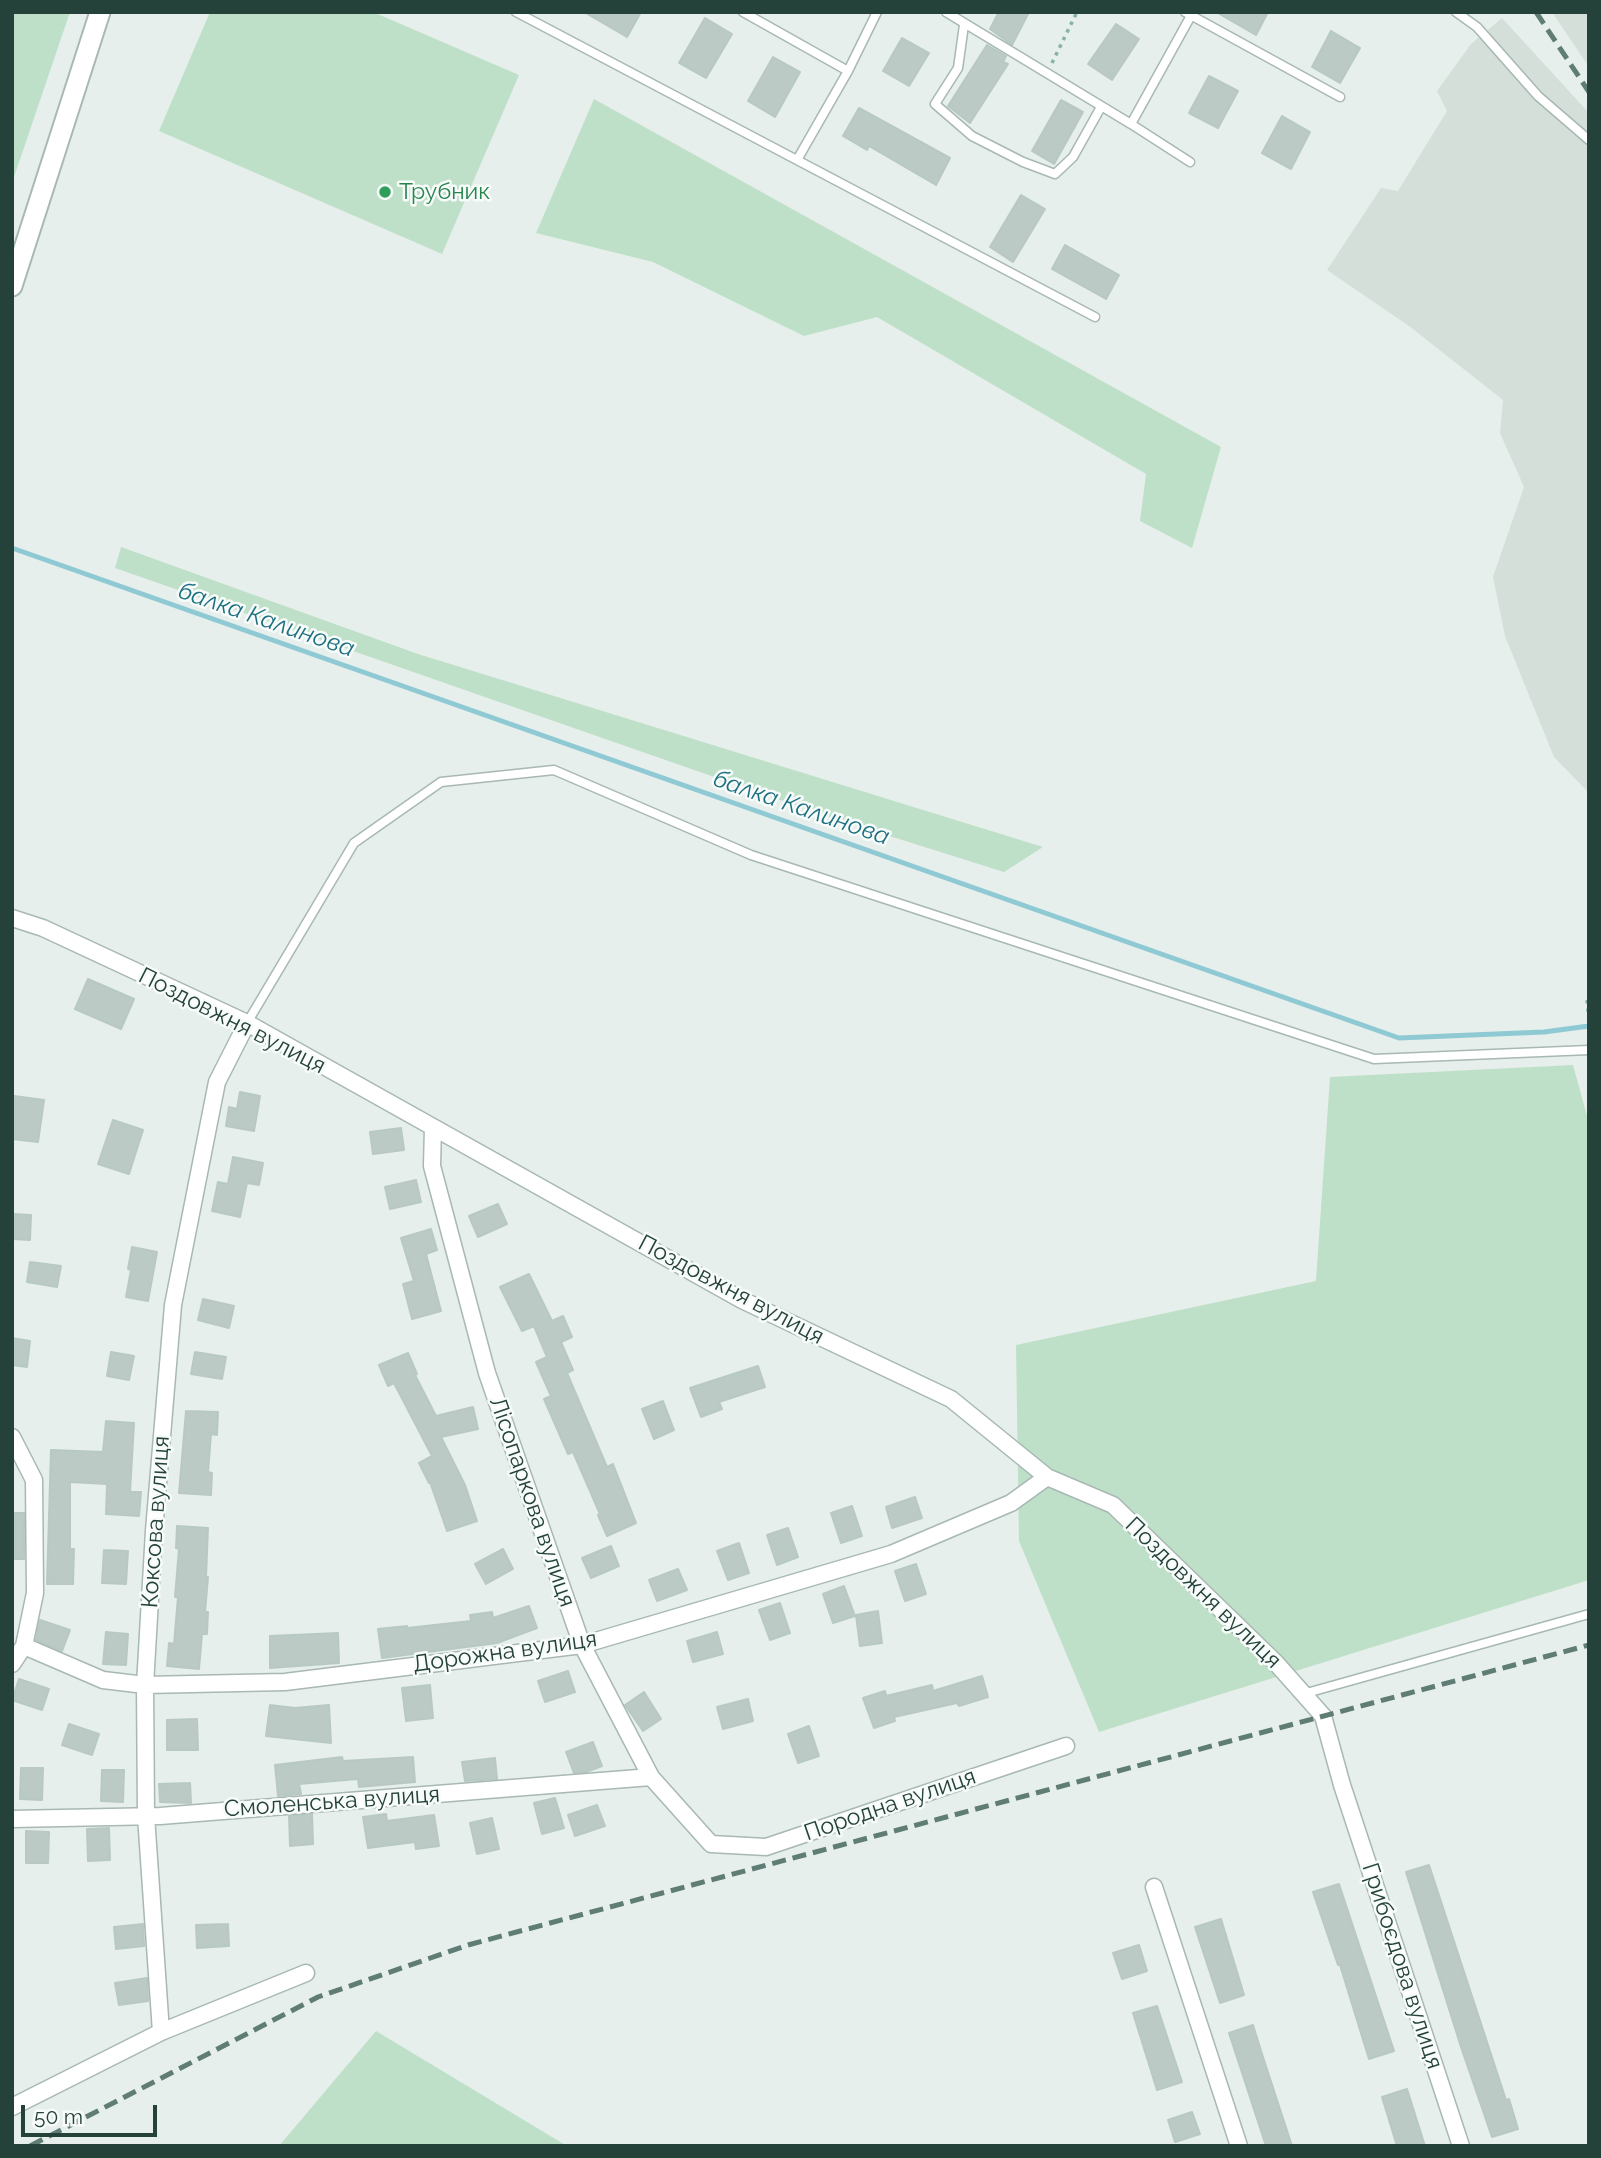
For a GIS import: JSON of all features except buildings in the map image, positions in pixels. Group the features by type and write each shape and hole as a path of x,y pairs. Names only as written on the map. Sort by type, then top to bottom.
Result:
{"street":[{"path":"12,286 100,12"},
{"name":"Поздовжня вулиця","path":"12,918 43,928 247,1023 742,1300 951,1399 1047,1477 1113,1505 1276,1662 1323,1717 1342,1785"},
{"name":"Коксова вулиця","path":"161,2032 146,1816 145,1685 154,1531 173,1305 217,1082 247,1023"},
{"name":"Лісопаркова вулиця","path":"433,1127 432,1166 486,1373 582,1645 651,1777 711,1844"},
{"path":"12,1437 34,1480 35,1593 24,1646 12,1664"},
{"name":"Дорожна вулиця","path":"24,1646 103,1681 145,1685 285,1682 582,1645 891,1554 1011,1503 1047,1477"},
{"name":"Породна вулиця","path":"711,1844 766,1847 1066,1746"},
{"name":"Смоленська вулиця","path":"12,1819 146,1816 651,1777"},
{"name":"Грибоєдова вулиця","path":"1342,1785 1461,2146"},
{"path":"1154,1887 1238,2146"},
{"path":"12,2107 161,2032 306,1973"}],"lane":[{"path":"516,12 1095,317"},
{"path":"743,12 848,71"},
{"path":"797,160 848,71 877,12"},
{"path":"946,12 1190,162"},
{"path":"1456,12 1477,27 1538,96 1589,140"},
{"path":"1131,124 1189,13 1340,97"},
{"path":"964,25 958,68 935,104 972,136 1023,162 1055,174 1073,157 1101,107"},
{"path":"247,1023 354,843 441,782 554,770 751,855 1374,1059 1589,1050"},
{"path":"1303,1694 1589,1614"}],"path":[{"path":"1046,74 1077,12"},
{"path":"1587,1000 1589,1020"}],"shaded area":[{"path":"1552,12 1589,12 1589,67"},
{"path":"1502,18 1589,113 1589,793 1554,757 1505,636 1493,577 1524,487 1500,433 1503,400 1409,326 1327,270 1381,188 1398,191 1447,111 1437,91 1471,44"}],"green space":[{"path":"12,12 70,12 12,183"},
{"name":"Трубник","path":"210,12 373,12 519,75 442,254 159,131"},
{"path":"594,99 1221,447 1192,548 1140,521 1146,474 877,317 804,336 653,262 536,233"},
{"path":"121,547 418,654 1043,847 1004,872 829,817 115,568"},
{"path":"1573,1065 1589,1123 1589,1580 1099,1732 1019,1541 1016,1345 1316,1281 1330,1077"},
{"path":"376,2031 567,2146 279,2146"}],"waterway":[{"name":"балка Калинова","path":"12,548 1399,1038 1544,1032 1589,1026"}],"railway":[{"path":"1536,12 1589,92"},
{"path":"30,2146 318,1997 468,1945 1589,1645"}],"place":[{"name":"Трубник","path":"385,192"}]}
